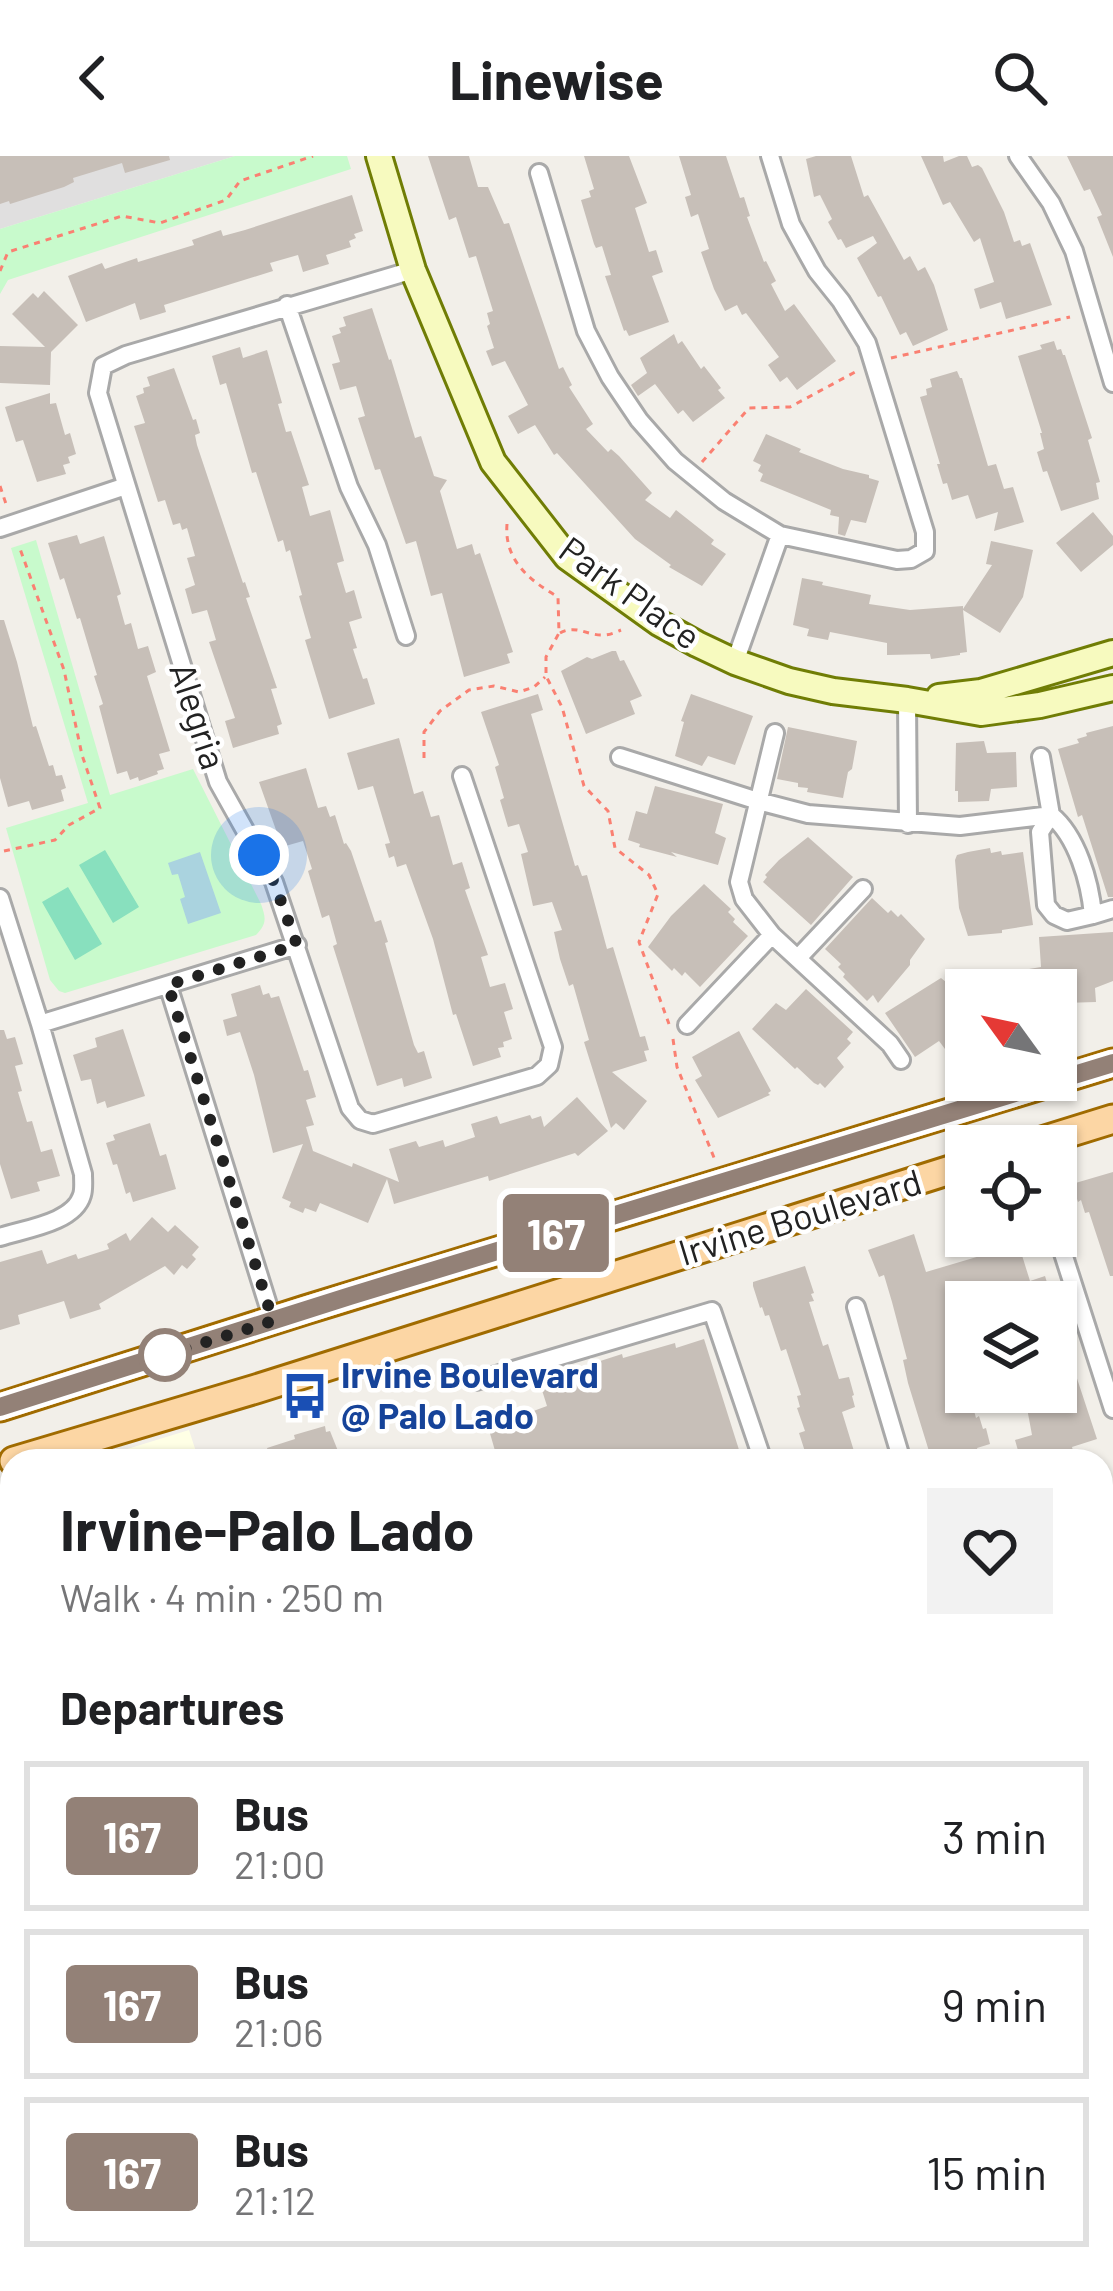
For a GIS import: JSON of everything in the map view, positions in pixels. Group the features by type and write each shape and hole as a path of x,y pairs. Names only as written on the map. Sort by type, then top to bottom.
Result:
{"main road":[{"name":"Irvine Boulevard","path":"0,1407 1113,1063"},
{"path":"1077,1130 1113,1119"},
{"name":"Irvine Boulevard","path":"54,1449 945,1172"}],"street":[{"name":"Park Place","path":"379,156 412,270 493,462 567,557 659,623 735,662 789,681 981,713 1113,688"},
{"path":"539,173 586,331 610,377 675,461 724,501 780,535 911,559 925,551 925,532 867,343 791,224 770,156"},
{"path":"1018,156 1051,203 1074,251 1113,383"},
{"path":"406,636 377,544 349,487 286,305 412,270"},
{"name":"Alegria","path":"286,305 126,355 103,366 98,393 218,782 274,882 350,1108 360,1120 373,1124 537,1076 548,1065 553,1047 462,776"},
{"path":"0,528 126,486"},
{"path":"735,662 780,535"},
{"name":"Park Place","path":"907,700 981,692 1113,652"},
{"path":"907,700 908,824"},
{"path":"776,733 739,883 744,899 772,935 890,1044 901,1060"},
{"path":"620,757 808,814 960,826 1051,815"},
{"path":"1041,757 1051,815 1065,826 1091,891 1093,915"},
{"path":"1051,815 1040,832 1046,905 1054,916 1067,921 1113,909"},
{"path":"798,958 862,889"},
{"path":"0,898 83,1174 82,1198 60,1218 0,1237"},
{"path":"687,1025 772,935"},
{"path":"40,1024 297,945"},
{"path":"168,985 273,1321"},
{"path":"1064,1257 1113,1409"},
{"path":"856,1307 898,1449"},
{"path":"476,1381 712,1311 759,1449"}],"path":[{"path":"0,271 8,252 122,216 160,223 226,200 240,181 313,156"},
{"path":"890,359 1070,317"},
{"path":"701,463 749,408 790,407 857,371"},
{"path":"0,486 7,507"},
{"path":"507,524 506,543 519,568 558,597 560,633"},
{"path":"4,851 55,840 69,825 100,808 82,754 64,670 19,546"},
{"path":"622,630 603,635 566,628 546,657 546,676 562,707 584,786 608,812 616,848 650,875 658,894 639,942 673,1035 677,1067 716,1161"},
{"path":"424,758 424,732 440,711 469,689 494,686 519,692 546,676"}],"shaded area":[{"path":"0,156 235,156 0,229"},
{"path":"189,1430 195,1449 127,1449"}],"green space":[{"path":"235,156 347,156 351,169 8,280 0,294 0,229"},
{"path":"36,540 110,795 193,769 265,917 256,935 65,993 50,980 6,828 88,803 11,548"},
{"path":"105,850 139,907 113,923 79,865"},
{"path":"68,887 102,944 75,960 42,902"}],"water":[{"path":"200,852 221,913 188,924 178,874 172,875 168,863"}],"building":[{"path":"0,156 169,156 170,160 125,173 122,163 73,178 64,187 0,204"},
{"path":"428,156 469,156 478,187 488,187 504,224 509,223 559,369 563,367 569,387 593,424 586,429 652,493 645,500 670,518 676,510 726,554 702,586 635,539 554,455 535,425 518,434 508,416 528,405 505,361 492,366 486,351 494,348 487,326 487,313 493,311 476,256 469,258 456,217 449,220"},
{"path":"584,156 629,156 647,203 635,208 649,252 656,250 663,272 652,276 669,322 629,336 624,331 605,276 611,275 602,246 594,244 581,200 591,197 589,191 594,189"},
{"path":"679,156 726,156 785,311 794,304 836,361 797,390 787,377 780,382 768,365 779,357 746,313 742,315 737,305 725,311 701,252 709,249 698,214 691,217 685,197 691,195"},
{"path":"851,156 864,197 868,195 904,260 910,256 918,271 925,267 948,330 913,346 906,332 900,335 857,258 877,243 873,236 846,248 828,222 832,219 820,195 814,197 806,159"},
{"path":"921,156 943,156 944,162 967,156 972,167 982,168 1014,242 1030,243 1052,305 1006,319 1001,302 980,309 974,289 994,282 980,238 974,242 950,202 943,205"},
{"path":"1067,156 1113,156 1113,257 1097,217 1102,215"},
{"path":"352,195 363,231 354,234 351,247 326,255 329,264 303,272 298,255 270,263 273,271 164,305 166,312 140,320 135,303 86,322 68,276 102,263 105,269 137,258 138,262 194,245 192,240 221,230 223,236"},
{"path":"44,291 78,325 51,352 50,385 0,383 0,346 45,347 12,314 33,293 38,298"},
{"path":"372,308 415,438 421,436 434,476 447,480 440,491 457,549 472,544 475,555 480,553 513,652 507,654 510,663 464,677 442,593 431,596 416,541 406,544 380,469 375,470 358,418 365,416 356,386 340,390 332,364 340,362 332,336 346,326 343,317"},
{"path":"674,334 725,398 693,422 683,410 678,414 655,384 638,396 631,385 647,373 640,358"},
{"path":"1054,341 1065,355 1092,438 1088,440 1100,482 1096,483 1099,499 1061,511 1037,452 1044,449 1042,433 1018,356"},
{"path":"240,347 243,358 267,350 286,432 291,431 309,485 302,487 310,516 330,510 344,561 337,563 346,593 354,590 362,618 349,622 357,648 353,649 375,704 329,719 305,640 311,638 290,550 286,552 283,540 278,542 226,383 220,385 212,356"},
{"path":"174,368 196,419 197,445 277,688 271,689 282,724 277,726 279,734 233,748 225,721 235,718 209,642 216,640 207,610 192,614 185,589 195,585 187,558 195,556 187,528 173,525 165,500 158,502 134,426 145,423 136,396 150,386 147,377"},
{"path":"957,371 988,466 996,464 1004,489 1013,487 1024,522 994,531 998,512 976,519 968,495 952,500 947,483 943,484 920,397 932,387 930,379"},
{"path":"50,393 50,404 56,403 76,454 63,465 66,474 37,482 23,440 16,442 5,407"},
{"path":"766,434 801,449 799,452 879,481 866,523 851,520 845,536 838,534 839,517 830,515 831,510 760,481 761,465 753,461"},
{"path":"1093,512 1113,536 1113,545 1081,572 1056,543"},
{"path":"77,535 80,544 104,536 125,625 131,623 138,649 148,646 156,672 147,676 170,751 159,754 164,769 139,781 138,777 130,780 127,771 117,774 80,618 48,543"},
{"path":"991,541 1033,550 1023,597 1000,633 963,610 967,652 960,655 931,659 930,654 887,655 887,643 830,632 828,640 807,636 809,629 793,625 802,578 871,595 869,604 910,610 963,609 992,565 986,564"},
{"path":"0,620 4,620 17,662 33,727 49,766 53,765 56,776 62,775 66,788 61,790 64,801 32,810 29,801 8,807 0,778"},
{"path":"612,651 624,660 642,696 630,701 635,714 586,734 561,671"},
{"path":"538,694 543,710 531,714 575,866 582,876 587,875 607,949 613,947 640,1037 645,1036 649,1050 644,1051 647,1061 612,1072 647,1101 624,1130 616,1123 611,1128 584,1042 589,1040 573,984 569,986 560,959 554,932 562,930 552,902 533,906 521,854 528,852 519,824 508,827 495,767 499,765 481,712"},
{"path":"691,694 753,716 735,765 708,756 702,766 675,756"},
{"path":"1113,726 1113,897 1108,897 1058,749 1079,743 1077,739 1086,733"},
{"path":"788,727 857,741 843,798 807,792 798,783 777,779"},
{"path":"399,738 414,794 423,791 431,817 439,815 453,865 462,862 470,888 465,890 488,955 481,957 490,987 505,983 513,1009 504,1012 512,1039 498,1048 501,1057 473,1066 406,864 397,867 394,856 389,858 385,844 390,843 373,786 358,790 347,753"},
{"path":"984,741 987,753 1016,752 1017,787 991,789 989,801 958,802 956,743"},
{"path":"306,768 318,808 326,806 330,817 335,815 375,922 381,920 414,1045 418,1053 424,1051 432,1078 404,1087 402,1078 377,1086 333,946 337,944 329,915 322,918 303,841 282,847 259,782"},
{"path":"655,786 723,804 715,833 726,838 718,865 639,847 628,840 636,811 647,814"},
{"path":"808,837 853,877 811,925 763,882 779,860"},
{"path":"990,848 991,853 1001,851 1002,855 1023,852 1033,925 968,936 959,908 955,860 957,855"},
{"path":"704,884 731,909 733,922 748,936 700,987 685,972 682,976 672,971 648,947"},
{"path":"872,898 888,913 901,914 925,939 878,1003 873,995 867,1001 843,977 841,964 825,949"},
{"path":"1113,932 1113,981 1095,988 1096,1002 1077,1003 1077,969 1029,969 1041,967 1039,937"},
{"path":"941,978 945,981 945,1049 939,1041 915,1057 885,1013"},
{"path":"260,985 263,995 279,996 304,1071 308,1070 316,1097 306,1100 314,1125 306,1127 313,1151 399,1182 389,1149 443,1140 445,1147 475,1137 471,1124 497,1116 500,1124 541,1116 544,1127 577,1097 608,1131 578,1156 575,1153 489,1181 488,1176 394,1204 387,1179 368,1223 320,1203 316,1212 305,1208 303,1213 282,1198 303,1144 273,1153 240,1032 227,1036 223,1020 237,1016 231,994"},
{"path":"806,989 853,1032 847,1039 851,1043 837,1058 844,1067 825,1088 795,1069 752,1029 776,1003 786,1010"},
{"path":"123,1029 145,1096 107,1108 105,1101 97,1104 91,1079 81,1081 73,1055 97,1047 95,1038"},
{"path":"0,1030 7,1039 15,1037 23,1064 15,1066 22,1091 18,1092 27,1122 32,1121 41,1152 52,1149 60,1176 37,1182 40,1191 11,1199 0,1164"},
{"path":"739,1031 771,1091 718,1118 695,1080 702,1076 692,1057"},
{"path":"150,1123 176,1189 133,1202 106,1143 115,1140 113,1135"},
{"path":"1113,1172 1113,1276 1089,1212 1078,1202 1077,1183"},
{"path":"152,1217 168,1232 175,1225 199,1247 187,1269 182,1265 174,1275 165,1266 99,1304 101,1309 70,1319 64,1301 18,1315 20,1324 0,1330 0,1262 42,1250 47,1264 76,1254 78,1259 109,1249 107,1244 126,1233 130,1241"},
{"path":"914,1234 926,1272 977,1257 1023,1257 1030,1281 945,1281 945,1413 975,1413 990,1444 977,1449 928,1449 884,1275 879,1277 868,1250"},
{"path":"805,1266 814,1293 814,1301 809,1302 823,1346 828,1344 839,1379 849,1377 854,1395 855,1407 842,1412 853,1449 804,1449 799,1433 805,1431 797,1408 801,1395 786,1349 781,1351 753,1282"},
{"path":"704,1339 739,1449 495,1449 489,1430 547,1406 541,1387 562,1381 560,1374 622,1354 623,1358 675,1343 676,1348"},
{"path":"1077,1378 1097,1439 1073,1449 1018,1449 1015,1440 1032,1435 1028,1413 1077,1413"},
{"path":"325,1426 337,1449 267,1449 295,1439 294,1435"}],"bus line":[{"name":"167","path":"0,1407 1113,1063"}],"place":[{"name":"Irvine Boulevard @ Palo Lado","path":"305,1396"}],"route":[{"path":"165,1355 273,1321 168,985 297,945 259,855"}]}
